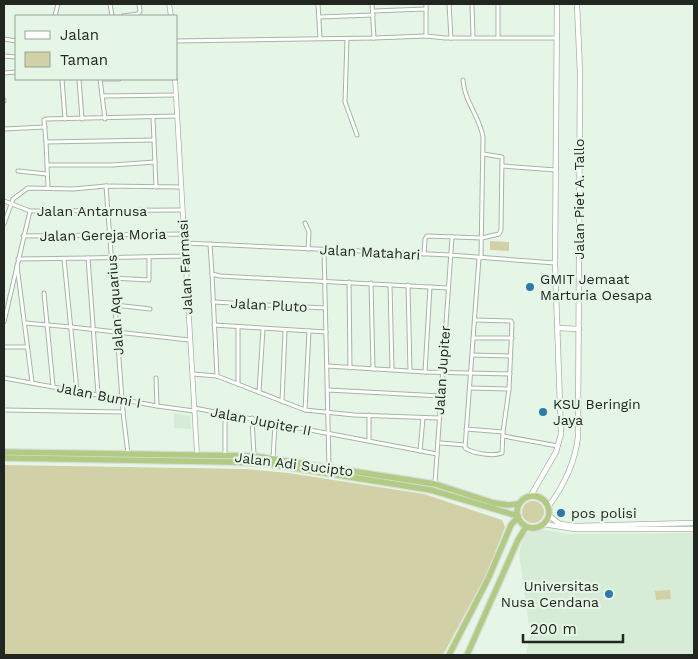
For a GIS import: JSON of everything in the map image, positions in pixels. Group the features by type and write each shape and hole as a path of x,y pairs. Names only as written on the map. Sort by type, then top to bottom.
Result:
{"highway":[{"name":"Jalan Adi Sucipto","path":"4,452 40,456 250,463 309,468 329,467 435,484 494,503 519,504"},
{"name":"Jalan Adi Sucipto","path":"4,458 128,454 254,456 431,490 518,517"},
{"path":"449,655 488,579 511,525 518,517 519,504 530,496 541,498 548,507 548,515 543,524 538,527 526,527"},
{"path":"518,517 526,527"},
{"path":"467,655 518,540 526,527"}],"main road":[{"name":"Jalan Piet A. Tallo","path":"530,496 558,446 561,424 555,263 557,4"},
{"name":"Jalan Piet A. Tallo","path":"548,507 573,460 577,446 579,420 580,73 577,4"},
{"path":"558,328 579,329"},
{"path":"548,515 560,524 576,526 694,524"},
{"path":"543,524 575,529 694,528"}],"street":[{"path":"130,15 138,14 140,11 139,4"},
{"path":"318,4 320,38"},
{"path":"372,4 374,38"},
{"path":"404,4 404,9"},
{"path":"426,4 426,36"},
{"path":"450,4 450,38"},
{"path":"472,4 473,38"},
{"path":"498,4 498,37"},
{"path":"319,17 404,9 426,9"},
{"path":"178,40 426,36 450,38 558,38"},
{"path":"347,38 345,102 358,135"},
{"path":"62,80 65,119"},
{"path":"79,80 82,119"},
{"path":"100,80 104,118"},
{"name":"Jalan Farmasi","path":"175,80 197,454"},
{"path":"462,80 465,94 482,133 483,154 482,238 473,338 465,448 500,454 502,451 509,389 512,322 475,320"},
{"path":"102,96 175,95"},
{"path":"48,188 45,120 177,116"},
{"path":"153,118 156,187"},
{"path":"4,129 45,127"},
{"path":"46,142 154,140"},
{"path":"424,254 426,236 482,238 498,235 501,230 501,156 483,154"},
{"path":"47,165 112,165 155,162"},
{"path":"502,166 556,170"},
{"path":"18,171 47,174"},
{"name":"Jalan Aquarius","path":"106,186 112,278 128,454"},
{"path":"4,224 16,196 28,188 181,187"},
{"name":"Jalan Antarnusa","path":"4,201 30,211 182,210"},
{"path":"4,322 30,211"},
{"path":"305,223 308,232 308,249"},
{"name":"Jalan Gereja Moria","path":"23,236 183,234"},
{"name":"Jalan Jupiter","path":"435,484 452,237"},
{"name":"Jalan Matahari","path":"184,243 424,254 555,263"},
{"path":"210,244 216,376"},
{"path":"324,250 329,467"},
{"path":"18,259 184,256"},
{"path":"88,258 98,394"},
{"path":"112,278 149,280 149,258"},
{"path":"64,259 77,391"},
{"path":"17,266 32,382"},
{"path":"212,274 448,288"},
{"path":"349,282 350,368"},
{"path":"372,284 373,369"},
{"path":"390,284 392,370"},
{"path":"408,285 410,371"},
{"path":"425,372 430,287"},
{"path":"44,293 53,386"},
{"name":"Jalan Pluto","path":"213,302 325,308"},
{"path":"115,305 150,309"},
{"path":"25,324 93,329 189,340"},
{"path":"214,325 285,331 326,332"},
{"path":"238,327 238,384"},
{"path":"259,392 263,329"},
{"path":"282,401 285,331"},
{"path":"305,410 309,331"},
{"path":"473,338 512,338"},
{"path":"4,347 27,347"},
{"path":"472,354 511,356"},
{"path":"327,366 425,372 510,374"},
{"path":"193,374 216,376 305,410 328,413 439,418"},
{"name":"Jalan Bumi I","path":"4,378 157,406 194,409"},
{"path":"156,378 157,406"},
{"path":"470,388 509,389"},
{"path":"328,390 441,396"},
{"name":"Jalan Jupiter II","path":"194,409 225,413 437,454"},
{"path":"4,410 123,412"},
{"path":"225,413 225,455"},
{"path":"369,415 369,441"},
{"path":"252,418 254,456"},
{"path":"420,451 423,418"},
{"path":"273,459 274,423"},
{"path":"466,429 503,434 558,446"},
{"path":"441,443 465,445"}],"shaded area":[{"path":"174,413 190,416 191,429 174,428"},
{"name":"Universitas Nusa Cendana","path":"541,529 568,534 694,533 694,655 526,655 530,634 519,553 524,535"}],"green space":[{"path":"490,241 509,242 509,251 490,250"},
{"path":"4,465 246,469 288,473 424,494 502,520 505,527 487,573 443,655 4,655"},
{"path":"533,501 541,504 544,512 541,520 533,523 525,520 522,512 525,504"},
{"path":"670,590 671,599 656,600 655,591"}],"place":[{"name":"GMIT Jemaat Marturia Oesapa","path":"530,287"},
{"name":"KSU Beringin Jaya","path":"543,412"},
{"name":"pos polisi","path":"561,513"},
{"name":"Universitas Nusa Cendana","path":"609,594"}]}
